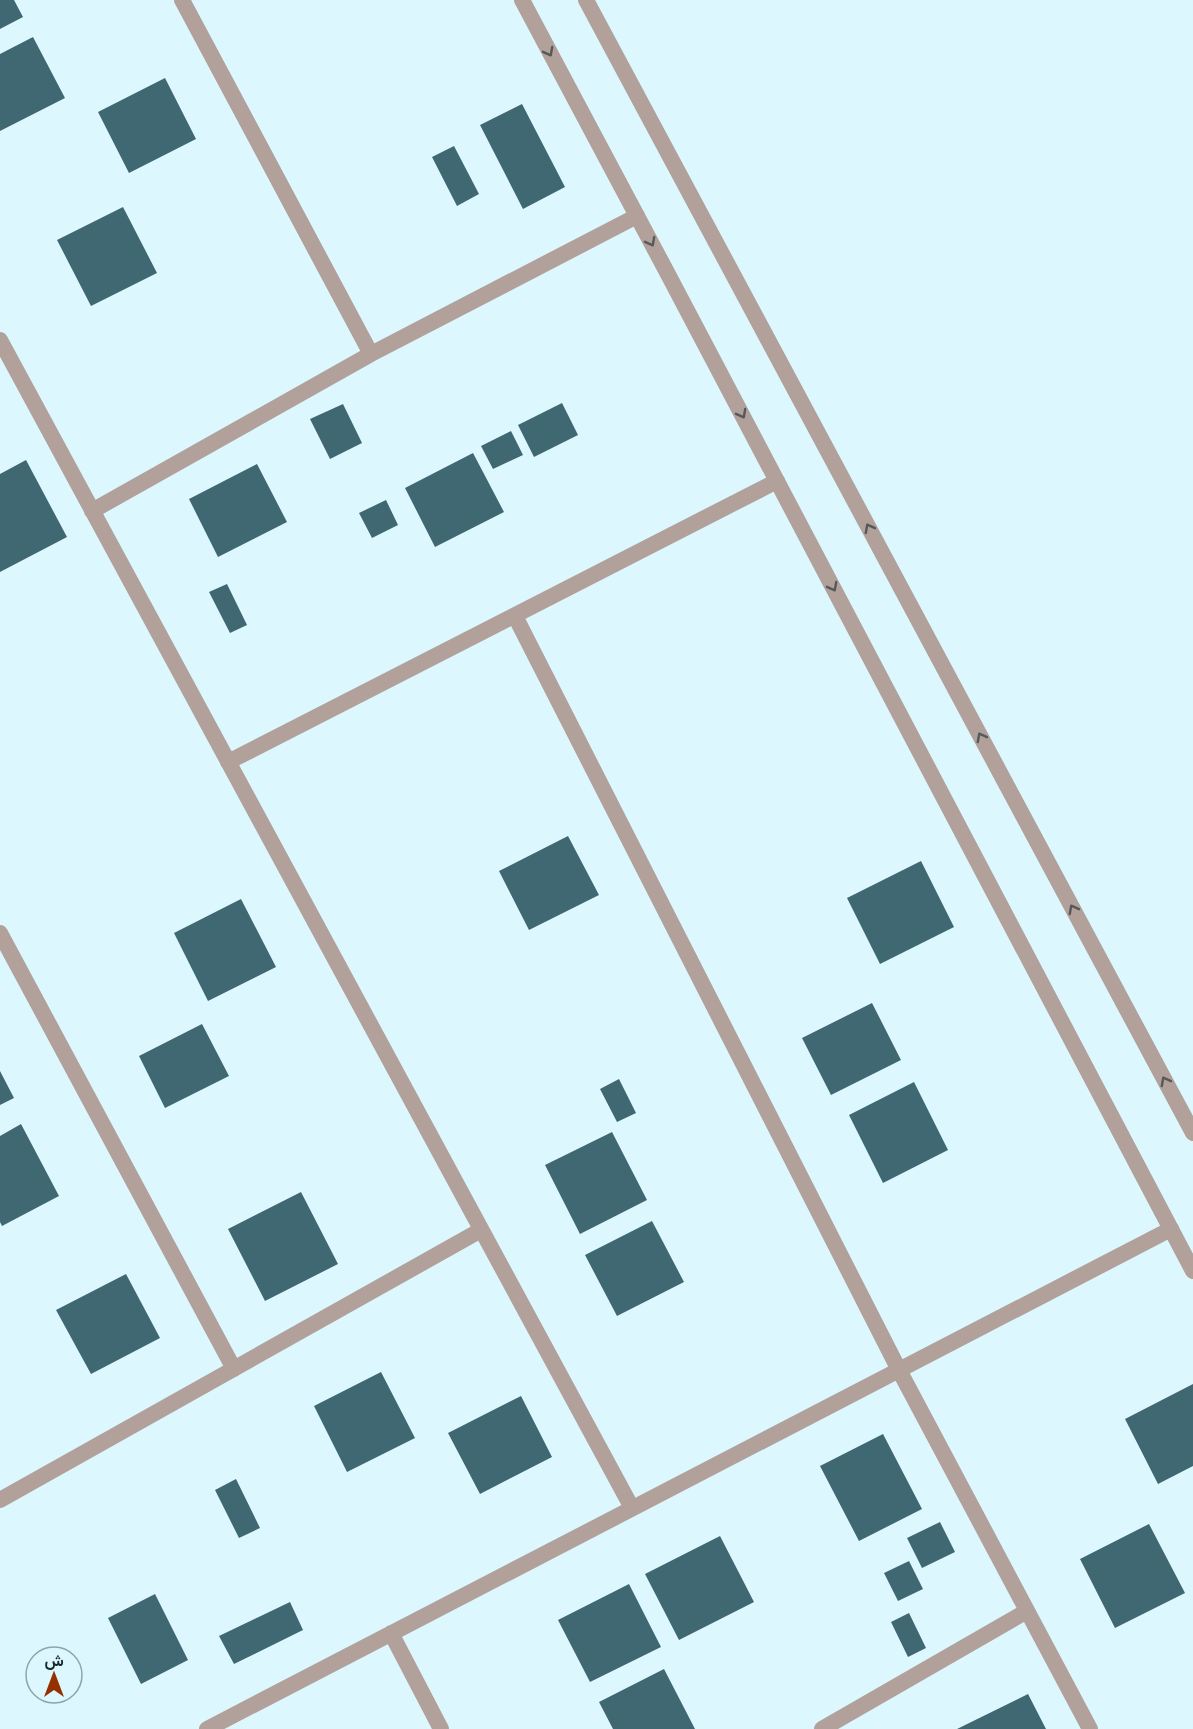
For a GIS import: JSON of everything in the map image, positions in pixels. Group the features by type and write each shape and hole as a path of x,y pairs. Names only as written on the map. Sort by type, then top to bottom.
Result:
{"street":[{"path":"182,0 371,354"},
{"path":"522,0 1193,1270"},
{"path":"586,0 1193,1133"},
{"path":"92,511 371,354 637,216"},
{"path":"0,340 632,1508"},
{"path":"228,762 777,481"},
{"path":"515,616 900,1370 1090,1729"},
{"path":"0,933 234,1369"},
{"path":"207,1729 1171,1229"},
{"path":"0,1500 481,1230"},
{"path":"822,1729 1027,1611"},
{"path":"391,1633 441,1729"}],"building":[{"path":"0,0 14,0 23,17 0,29"},
{"path":"33,37 65,98 0,131 0,54"},
{"path":"165,78 196,139 129,173 98,112"},
{"path":"522,104 565,187 523,209 480,125"},
{"path":"454,146 479,194 457,206 432,157"},
{"path":"123,207 157,273 91,306 57,240"},
{"path":"562,403 578,435 534,457 518,425"},
{"path":"343,404 362,443 330,459 310,419"},
{"path":"511,431 523,455 493,469 481,446"},
{"path":"473,453 504,512 435,547 405,488"},
{"path":"26,460 67,537 0,572 0,474"},
{"path":"257,464 287,522 218,557 189,499"},
{"path":"386,500 398,525 372,538 359,513"},
{"path":"227,584 247,625 230,633 209,592"},
{"path":"568,836 599,895 529,930 499,871"},
{"path":"921,861 954,927 880,964 847,898"},
{"path":"241,899 276,967 208,1001 174,933"},
{"path":"872,1003 901,1060 831,1095 802,1038"},
{"path":"202,1024 229,1076 165,1108 139,1056"},
{"path":"0,1071 14,1098 0,1105"},
{"path":"619,1079 636,1113 617,1122 600,1089"},
{"path":"914,1082 948,1150 883,1183 849,1115"},
{"path":"21,1124 59,1196 2,1226 0,1222 0,1136"},
{"path":"612,1132 647,1200 580,1234 545,1165"},
{"path":"301,1192 338,1264 265,1301 228,1229"},
{"path":"652,1221 684,1282 617,1316 585,1255"},
{"path":"126,1274 160,1338 91,1374 56,1310"},
{"path":"381,1372 415,1438 347,1472 314,1406"},
{"path":"1193,1384 1193,1466 1158,1484 1125,1419"},
{"path":"521,1396 552,1457 480,1494 448,1433"},
{"path":"883,1434 922,1509 859,1541 820,1466"},
{"path":"236,1479 260,1528 239,1538 215,1490"},
{"path":"940,1522 955,1552 922,1568 907,1538"},
{"path":"1149,1524 1185,1593 1115,1628 1080,1559"},
{"path":"720,1536 754,1602 679,1640 645,1574"},
{"path":"909,1561 923,1589 898,1601 884,1573"},
{"path":"629,1584 661,1647 590,1682 558,1620"},
{"path":"155,1594 188,1660 141,1684 108,1618"},
{"path":"290,1602 303,1630 234,1664 219,1636"},
{"path":"909,1613 926,1648 908,1657 891,1622"},
{"path":"664,1669 695,1729 613,1729 599,1702"},
{"path":"1028,1694 1046,1729 957,1729"}]}
